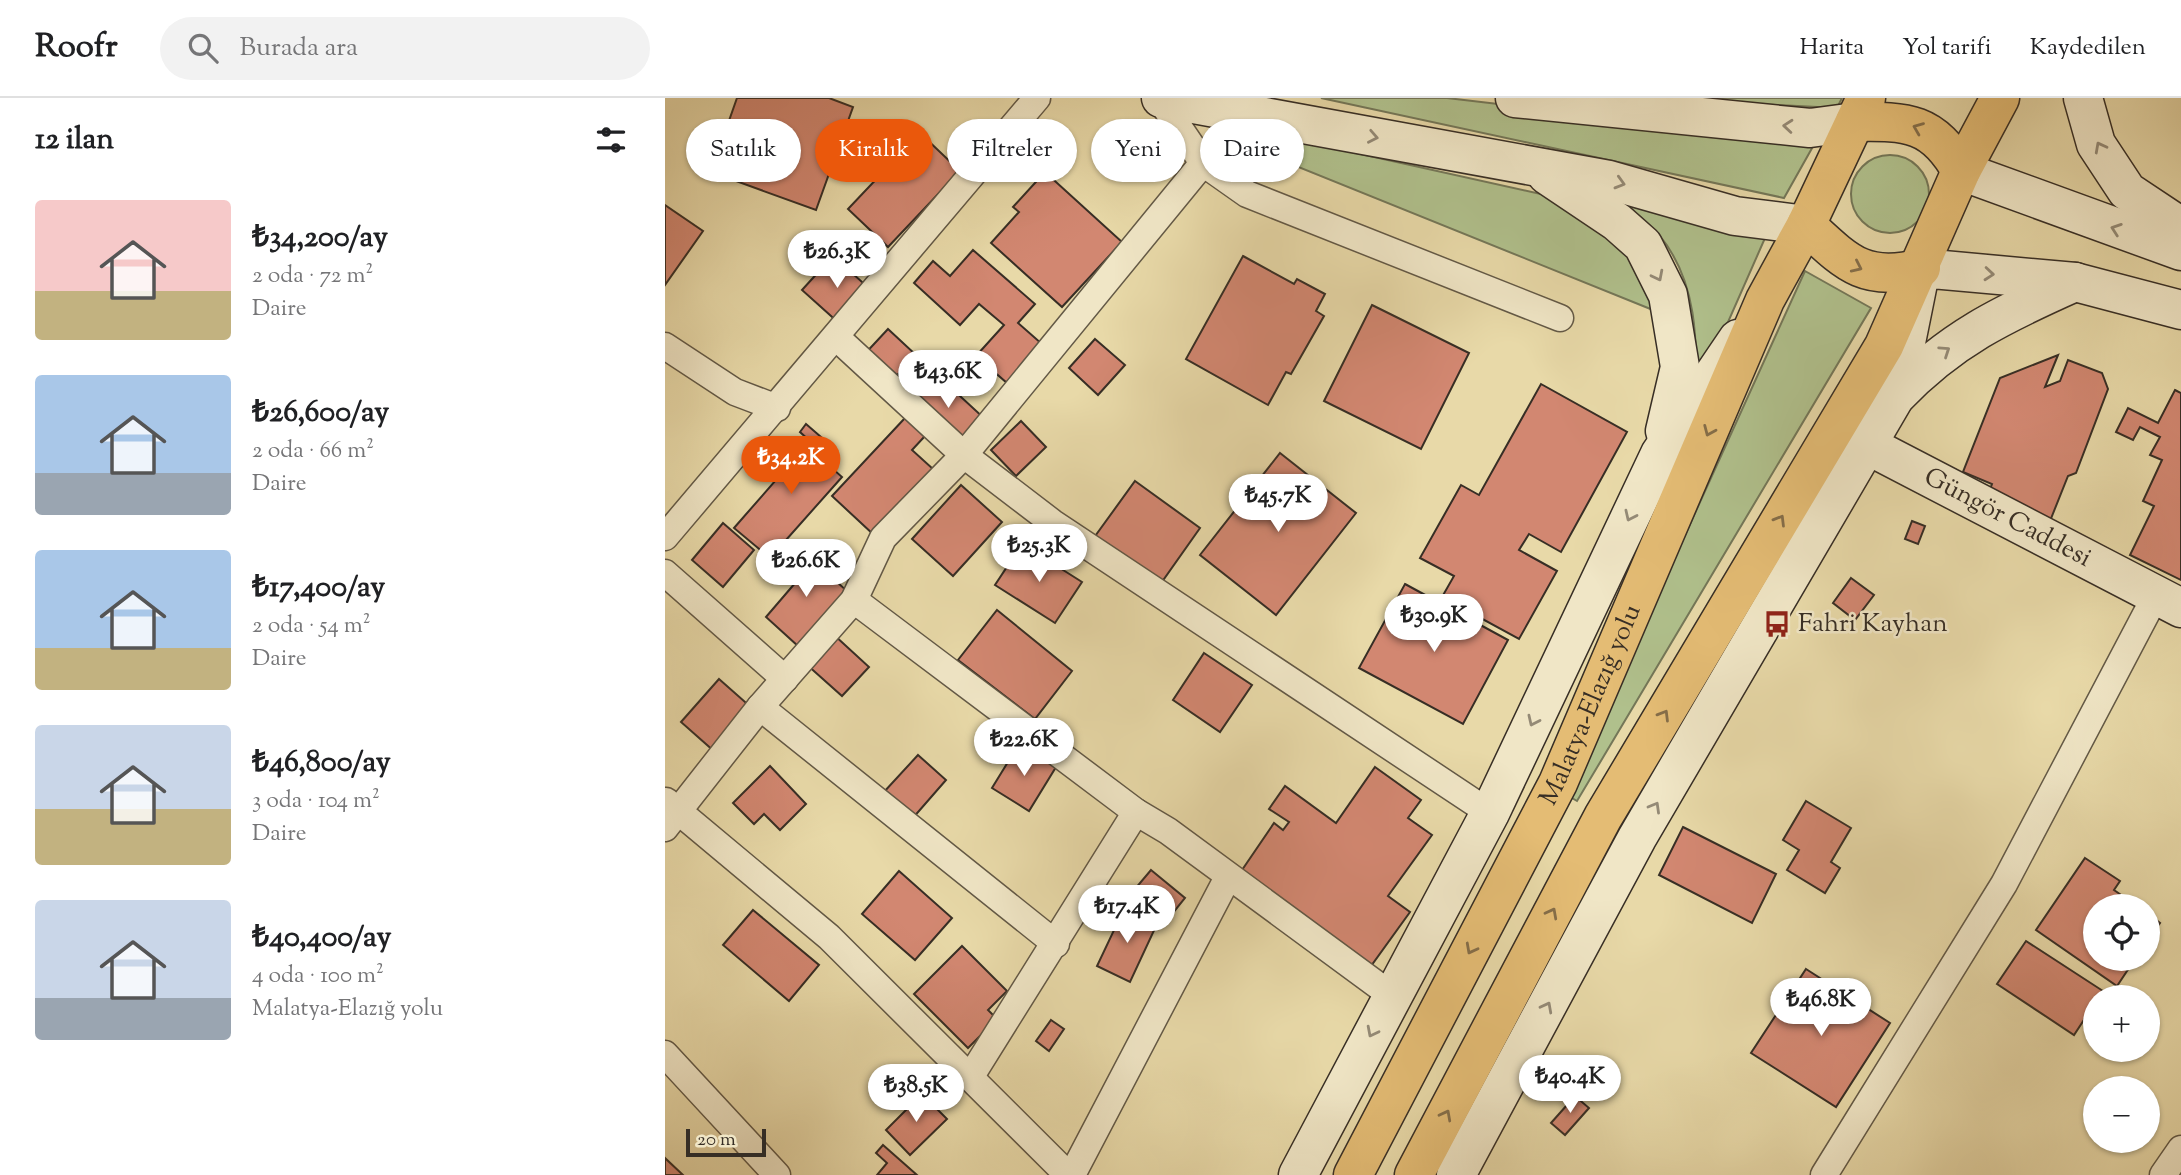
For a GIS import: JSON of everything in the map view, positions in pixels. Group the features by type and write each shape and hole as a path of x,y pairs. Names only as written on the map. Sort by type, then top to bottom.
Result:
{"highway":[{"path":"1414,1175 1603,817 1851,437 1884,346 1921,268 1961,171 2000,98"},
{"path":"1921,268 1896,275 1871,273 1847,263 1806,225 1861,110 1890,121 1913,124 1933,135 1950,150 1961,171"},
{"name":"Malatya-Elazığ yolu","path":"1353,1175 1558,783 1765,300 1806,225"}],"street":[{"path":"665,537 1037,98"},
{"path":"1160,98 1200,158"},
{"path":"1160,98 1609,180 1735,216 1806,225"},
{"path":"1515,98 1810,128 1861,110"},
{"path":"2083,98 2096,144 2127,191 2181,227"},
{"path":"1200,167 964,455 883,538 854,600 669,813 829,937 1070,1175 1228,877"},
{"path":"1537,167 1617,222 1643,245 1668,295 1680,367 1660,454"},
{"path":"1961,171 2181,251"},
{"path":"1230,182 1247,194 1560,318"},
{"path":"1895,397 1921,268 2075,282 2181,310"},
{"path":"1456,1175 1851,437 1943,351 2003,314 2075,282"},
{"path":"1298,1175 1391,995 1490,813 1660,454 1765,300"},
{"path":"836,337 964,455 1053,523 1490,813"},
{"path":"665,346 735,392 777,408"},
{"name":"Güngör Caddesi","path":"1851,437 2168,602"},
{"path":"665,573 785,679"},
{"path":"854,600 1136,812 1168,831 1391,995"},
{"path":"1831,1173 2168,602"},
{"path":"760,707 1056,944"},
{"path":"971,1076 1056,944 1136,812"},
{"path":"665,1055 778,1175"},
{"path":"2163,1175 2181,1149"}],"green space":[{"path":"1321,98 1447,98 1816,141 1784,198"},
{"path":"1636,98 1842,98 1837,108"},
{"path":"1304,141 1554,197 1619,229 1658,312 1304,169"},
{"path":"1890,155 1905,158 1922,172 1929,194 1926,209 1912,226 1890,233 1875,230 1858,216 1851,194 1854,179 1868,162"},
{"path":"1619,198 1769,229 1695,397 1695,333 1688,292 1681,272 1659,235"},
{"path":"1805,271 1871,308 1577,801 1567,795"}],"building":[{"path":"737,98 829,98 853,107 849,119 815,119 815,182 826,182 816,210 739,182 801,182 801,119 730,119"},
{"path":"933,145 947,159 947,182 950,182 888,247 848,209 874,182 933,182"},
{"path":"1036,182 1056,182 1122,242 1062,307 991,243 1019,212 1013,207"},
{"path":"665,205 703,231 665,285"},
{"path":"973,250 1035,304 1018,323 1042,344 1007,383 976,356 1004,325 979,304 960,325 914,283 933,261 950,276"},
{"path":"833,256 871,290 840,324 802,290"},
{"path":"1243,256 1294,284 1297,279 1325,294 1316,311 1324,316 1291,374 1286,372 1268,405 1186,359"},
{"path":"1372,305 1469,353 1421,449 1324,401"},
{"path":"888,329 916,355 889,384 861,358"},
{"path":"1095,339 1125,365 1098,395 1069,368"},
{"path":"2058,355 2045,387 2060,381 2068,360 2102,373 2108,389 2076,473 2068,476 2048,526 1984,505 1992,484 1963,472 2000,378"},
{"path":"935,373 986,420 961,446 910,400"},
{"path":"1541,384 1627,432 1561,552 1529,534 1519,550 1557,571 1519,639 1442,597 1454,576 1420,558 1461,485 1479,495"},
{"path":"2175,390 2181,393 2181,580 2130,555 2154,506 2143,501 2162,460 2150,455 2160,437 2140,427 2133,440 2116,432 2128,408 2158,423"},
{"path":"905,418 925,436 912,450 933,469 874,535 832,496"},
{"path":"1021,421 1046,447 1016,476 991,450"},
{"path":"806,424 836,450 825,462 842,477 770,558 734,528 810,441 800,432"},
{"path":"1280,453 1356,513 1276,615 1200,555"},
{"path":"1135,481 1200,528 1159,586 1093,539"},
{"path":"961,485 1002,522 953,576 912,539"},
{"path":"1912,521 1925,526 1918,544 1905,539"},
{"path":"723,523 754,550 723,587 692,560"},
{"path":"1022,544 1082,582 1055,623 995,585"},
{"path":"803,551 848,592 798,646 766,617 796,582 784,572"},
{"path":"1851,578 1874,595 1855,620 1833,603"},
{"path":"1405,584 1508,640 1463,724 1359,668"},
{"path":"997,610 1072,671 1035,719 958,660"},
{"path":"833,634 869,667 842,696 806,664"},
{"path":"1204,653 1252,685 1220,732 1173,700"},
{"path":"719,679 753,709 715,752 681,722"},
{"path":"1019,744 1056,767 1029,811 992,788"},
{"path":"918,755 946,780 912,819 883,793"},
{"path":"770,766 806,804 780,830 764,814 754,824 733,803"},
{"path":"1375,767 1421,800 1408,818 1432,835 1388,896 1410,912 1371,966 1240,873 1274,823 1283,830 1289,822 1269,809 1285,786 1336,823"},
{"path":"1806,801 1851,828 1831,862 1840,868 1825,893 1787,870 1799,850 1783,840"},
{"path":"1683,827 1776,874 1752,923 1659,875"},
{"path":"2085,858 2120,881 2114,890 2120,894 2083,894 2083,962 2036,930"},
{"path":"1151,870 1185,898 1164,924 1129,896"},
{"path":"899,871 952,918 915,960 862,914"},
{"path":"1124,909 1157,924 1130,982 1097,966"},
{"path":"753,910 819,965 789,1001 723,945"},
{"path":"2026,941 2094,985 2083,985 2083,1021 2074,1035 1997,984"},
{"path":"962,946 1007,991 988,1010 997,1019 968,1048 914,994"},
{"path":"1806,969 1890,1023 1836,1107 1751,1053"},
{"path":"2095,971 2127,971 2116,985"},
{"path":"1051,1020 1064,1029 1049,1051 1036,1041"},
{"path":"922,1094 947,1119 910,1155 886,1130"},
{"path":"1575,1096 1589,1108 1565,1135 1551,1123"},
{"path":"883,1145 917,1175 877,1175 887,1163 876,1153"},
{"path":"665,1158 683,1175 665,1175"}],"place":[{"name":"Fahri Kayhan","path":"1777,624"}]}
